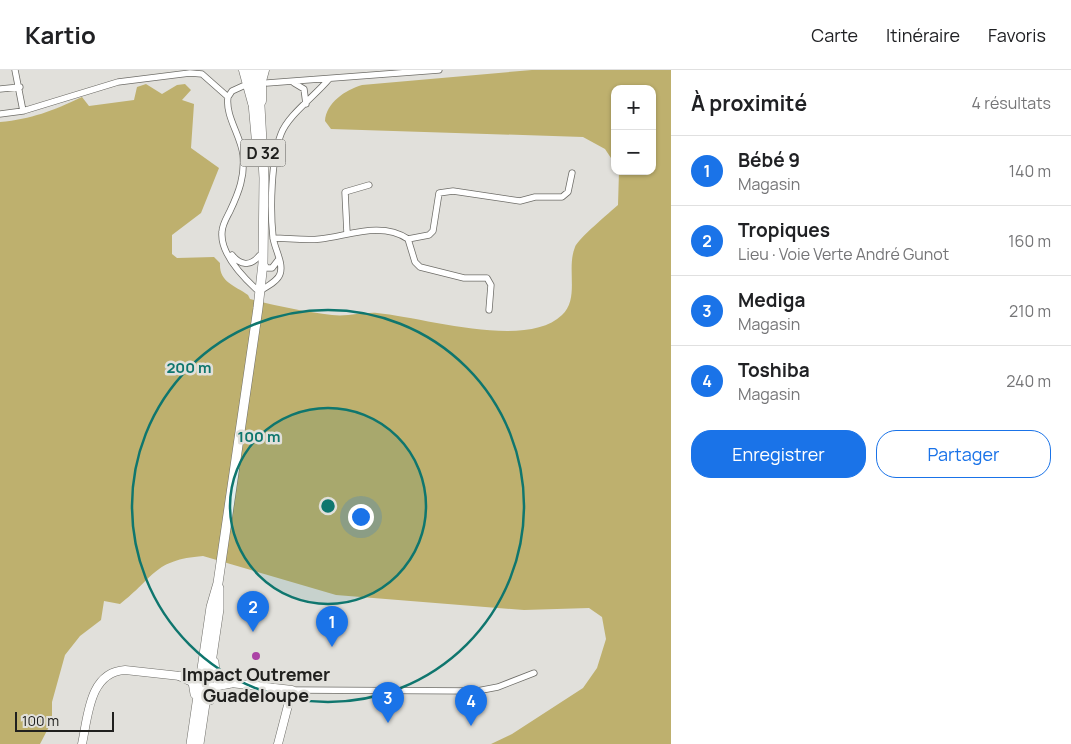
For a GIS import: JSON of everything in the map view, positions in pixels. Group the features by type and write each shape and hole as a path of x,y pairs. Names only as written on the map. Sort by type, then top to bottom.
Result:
{"highway":[{"path":"244,70 257,102"},
{"path":"257,102 264,70"}],"main road":[{"name":"D 32","path":"250,70 257,102"},
{"name":"D 32","path":"195,743 210,644 218,609 218,583 265,238 257,102 258,70"},
{"path":"180,676 192,673 198,669 210,644"},
{"path":"210,644 215,672 231,683"},
{"path":"180,676 191,680 195,687 189,734 195,743 204,733 212,690 219,685 231,683"}],"street":[{"path":"15,70 20,87 23,111"},
{"path":"268,83 439,70"},
{"path":"0,114 23,111 118,82 200,72 228,96"},
{"path":"243,86 232,91 228,96 229,111 242,146 243,169 240,190 222,229 222,239 233,262 258,290 280,275 279,259 265,238 279,141 288,122 329,79"},
{"path":"290,82 302,86 305,92 306,104"},
{"path":"0,89 20,87"},
{"path":"408,239 429,235 433,231 439,193 445,191 520,201 535,197 562,197 568,192 572,173"},
{"path":"347,233 345,192 368,185"},
{"path":"265,238 322,239 347,233 388,231 400,234 408,239 415,262 420,267 464,278 487,278 491,285 490,310"},
{"path":"226,249 240,263 251,263 261,259 267,268 272,268 279,259"},
{"path":"82,744 96,689 104,676 116,671 125,670 180,676"},
{"path":"231,683 292,690 478,691 534,673"},
{"path":"278,744 292,690"}],"shaded area":[{"path":"532,70 671,70 671,744 491,744 512,734 583,688 597,668 606,639 602,617 589,608 524,610 336,595 203,556 174,561 164,566 120,604 104,601 101,620 80,636 65,655 52,702 52,721 40,744 0,744 0,122 42,114 82,97 89,106 134,100 137,87 146,84 162,94 177,85 185,84 191,90 182,100 194,104 191,148 219,168 201,213 172,235 172,254 177,258 214,257 220,263 220,269 225,279 248,295 250,299 311,312 338,315 377,313 473,329 524,330 546,325 562,315 567,308 572,292 572,265 575,247 588,232 618,205 619,175 656,175 656,85 611,85 611,158 605,149 583,137 331,129 325,121 329,108 343,94 362,85"}],"place":[{"name":"Tropiques","path":"253,632"},
{"name":"Bébé 9","path":"332,647"},
{"name":"Impact Outremer Guadeloupe","path":"256,656"},
{"name":"Mediga","path":"388,723"},
{"name":"Toshiba","path":"471,726"}]}
